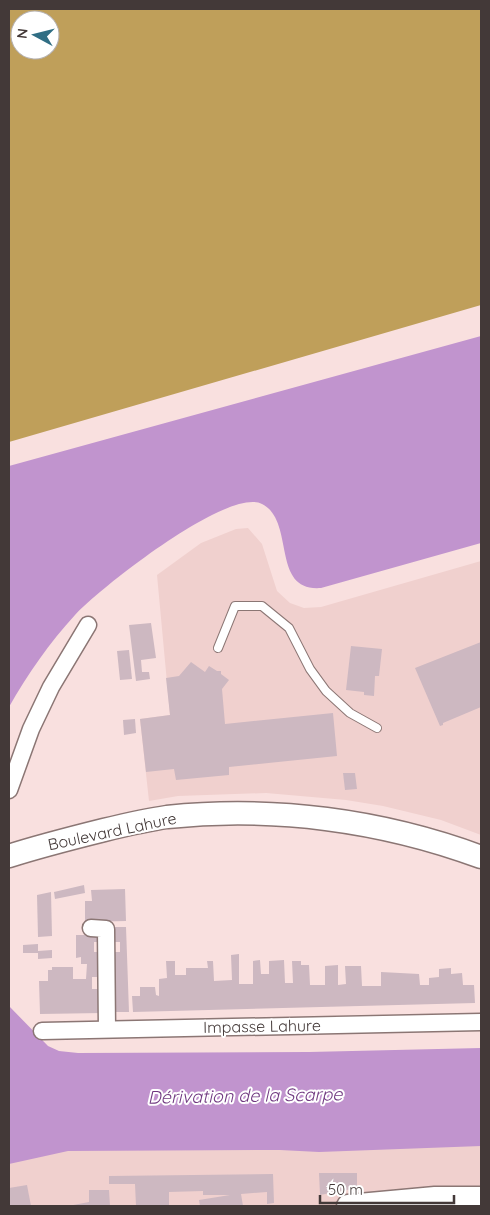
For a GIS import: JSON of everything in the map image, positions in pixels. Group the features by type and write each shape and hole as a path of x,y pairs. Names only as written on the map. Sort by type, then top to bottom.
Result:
{"main road":[{"name":"Boulevard Lahure","path":"9,856 51,842 147,820 204,815 262,814 317,817 377,827 434,841 481,857"},
{"path":"348,1206 421,1198 481,1198"}],"street":[{"path":"9,790 31,729 51,687 88,625"},
{"path":"90,928 106,929 107,1029"},
{"name":"Impasse Lahure","path":"42,1031 481,1022"}],"lane":[{"path":"218,648 235,606 262,606 289,628 310,669 326,691 350,712 377,728"}],"shaded area":[{"path":"9,9 481,9 481,305 9,442"},
{"path":"248,528 262,544 277,591 290,603 304,608 321,607 481,561 481,835 441,820 383,806 346,800 266,793 178,796 149,801 140,719 170,715 157,575 201,543 236,529"},
{"path":"9,1053 481,1084 481,1206 9,1206"}],"water":[{"path":"481,336 481,543 321,588 305,586 295,579 289,568 278,525 272,513 262,504 245,503 222,510 165,543 89,602 66,625 48,648 9,707 9,466"},
{"name":"Dérivation de la Scarpe","path":"9,1006 48,1046 59,1051 78,1053 309,1052 481,1048 481,1146 319,1152 280,1150 68,1151 9,1164"}],"building":[{"path":"151,623 156,658 141,660 142,672 149,672 150,679 136,681 129,625"},
{"path":"481,642 481,707 440,726 415,668"},
{"path":"351,646 382,649 379,676 375,676 374,696 364,695 364,692 346,690"},
{"path":"129,650 132,679 120,680 117,651"},
{"path":"191,662 205,672 209,666 217,671 221,671 221,674 229,680 222,689 225,724 333,713 337,756 229,767 229,775 176,780 174,769 146,772 140,719 170,715 166,678 179,676"},
{"path":"135,719 136,733 124,735 123,720"},
{"path":"343,773 355,773 357,789 345,790"},
{"path":"84,885 85,893 55,899 54,892"},
{"path":"125,889 126,921 85,922 85,901 92,901 91,890"},
{"path":"51,892 52,936 38,937 37,895"},
{"path":"113,927 126,927 129,1012 113,1012 113,952 120,952 120,942 113,942"},
{"path":"76,935 100,935 100,942 94,942 94,952 100,952 101,977 92,977 92,989 102,989 102,1013 40,1014 39,981 48,981 48,970 52,970 52,967 73,967 73,979 86,979 87,964 81,964 81,957 76,958"},
{"path":"38,944 38,951 52,950 52,958 38,959 38,953 23,953 23,945"},
{"path":"239,954 239,984 253,984 253,961 260,960 261,974 269,974 269,961 284,960 285,983 293,983 292,961 301,961 301,965 309,965 310,985 325,985 325,966 338,965 338,985 346,984 345,966 361,966 362,986 381,986 381,972 419,974 420,985 429,985 429,978 439,977 439,969 451,968 451,974 462,973 463,985 474,985 475,1003 133,1012 132,996 140,996 140,987 155,987 156,995 159,996 159,979 167,978 166,961 175,961 175,975 186,975 186,968 208,968 207,961 213,961 214,981 232,980 231,955"},
{"path":"319,1173 357,1173 357,1188 320,1195"},
{"path":"273,1174 274,1203 267,1204 267,1192 241,1194 243,1206 200,1206 199,1200 230,1195 203,1195 203,1191 169,1192 169,1206 136,1206 135,1184 109,1184 109,1176"},
{"path":"27,1185 31,1206 9,1206 9,1188"},
{"path":"89,1190 109,1190 110,1206 68,1206 89,1202"}]}
